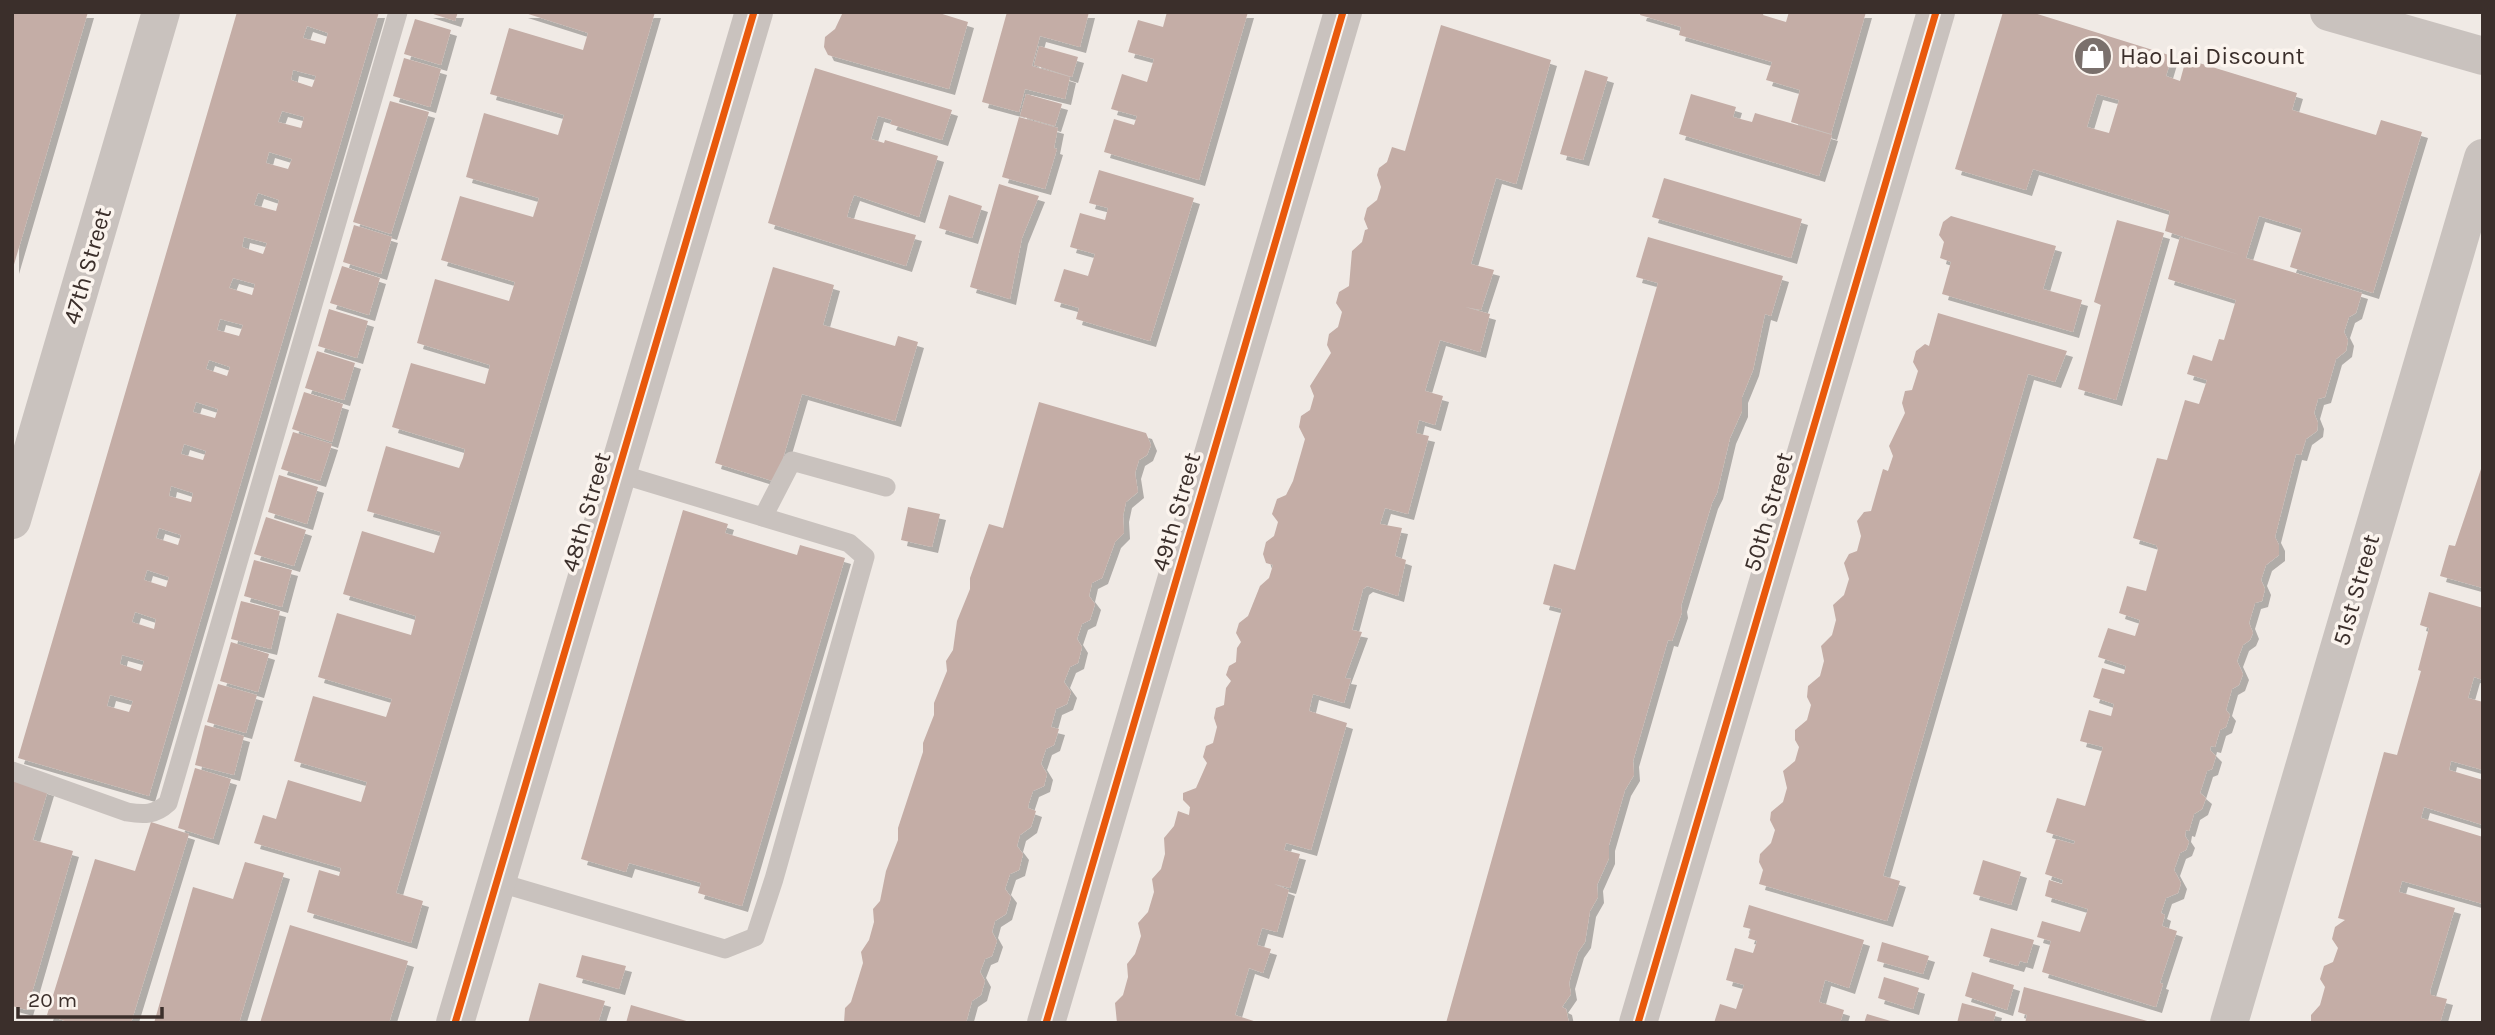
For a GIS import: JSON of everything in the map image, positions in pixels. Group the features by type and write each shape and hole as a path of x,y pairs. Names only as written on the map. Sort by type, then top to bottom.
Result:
{"street":[{"name":"47th Street","path":"12,520 161,12"},
{"name":"48th Street","path":"455,1023 754,12"},
{"name":"49th Street","path":"1046,1023 1343,12"},
{"name":"50th Street","path":"1638,1023 1936,12"},
{"path":"2329,12 2483,56"},
{"name":"51st Street","path":"2229,1023 2483,158"}],"lane":[{"path":"12,771 127,812 144,815 159,811 168,803 398,12"},
{"path":"763,517 792,461 886,487"},
{"path":"497,882 725,949 755,937 778,866 864,557 849,543 617,474"}],"building":[{"path":"12,12 88,12 13,268 14,21"},
{"path":"237,12 379,12 149,796 18,758","holes":["307,26 328,33 325,44 303,38","293,70 316,76 312,87 291,80","282,111 304,117 301,128 278,122","269,152 292,159 288,169 266,163","258,193 279,200 276,211 254,205","244,237 267,243 263,254 242,247","233,278 255,284 252,295 229,288","220,319 243,325 239,336 217,330","209,360 230,367 227,376 206,369","196,402 218,409 215,418 193,412","184,444 206,451 203,460 181,454","171,486 193,493 191,502 169,496","159,528 181,535 178,545 156,538","147,570 169,577 166,587 144,580","135,612 156,619 154,629 132,622","122,655 144,661 141,671 120,664","110,695 133,701 129,712 107,706"]},
{"path":"427,12 458,12 455,21"},
{"path":"522,12 655,12 396,893 423,901 411,943 307,912 319,870 339,876 341,868 254,843 263,815 276,819 288,780 361,802 367,782 294,761 313,696 386,717 392,699 318,677 337,613 411,635 416,616 343,594 362,531 434,553 441,532 367,511 386,446 459,468 463,458 465,449 392,427 411,363 485,384 490,365 417,343 435,279 509,301 515,282 441,260 460,196 533,217 539,198 466,177 484,113 558,135 564,115 490,94 509,28 583,50 588,33"},
{"path":"843,12 936,12 968,22 949,89 828,55 824,47 825,37 835,29"},
{"path":"1007,12 1089,12 1080,47 1040,36 1032,66 1070,77 1065,99 1025,89 1019,112 982,102"},
{"path":"1167,12 1248,12 1199,180 1104,152 1114,119 1134,125 1137,116 1111,109 1122,74 1147,82 1154,59 1128,52 1138,20 1163,27"},
{"path":"1641,12 1764,12 1763,15 1786,22 1789,12 1866,12 1831,134 1791,122 1800,90 1766,80 1772,62 1679,35 1681,27 1640,15"},
{"path":"2003,12 2031,12 2172,56 2166,76 2180,81 2186,59 2297,93 2292,110 2376,135 2381,120 2422,132 2373,293 2290,267 2302,229 2259,216 2246,258 2362,293 2356,313 2349,317 2344,332 2348,340 2346,351 2336,359 2325,397 2318,399 2314,413 2318,423 2317,431 2306,439 2301,455 2296,454 2275,537 2279,545 2279,555 2266,565 2261,580 2265,589 2262,601 2255,603 2249,623 2253,633 2250,640 2243,645 2237,661 2243,674 2239,685 2232,689 2226,710 2230,715 2226,727 2220,730 2215,747 2211,746 2210,750 2216,756 2212,769 2207,771 2200,793 2206,798 2202,809 2194,814 2189,831 2186,830 2185,836 2189,842 2186,850 2180,853 2174,870 2181,883 2178,893 2166,898 2161,913 2165,915 2162,926 2177,931 2160,983 2163,984 2156,1007 2042,972 2051,941 2037,937 2042,921 2080,932 2088,909 2045,896 2049,880 2062,884 2063,880 2045,874 2056,839 2074,844 2075,841 2046,832 2057,798 2085,806 2103,747 2080,741 2089,710 2111,716 2114,704 2093,697 2102,668 2124,674 2126,666 2098,657 2108,628 2135,636 2140,620 2119,613 2127,586 2146,591 2158,549 2156,545 2133,538 2157,458 2167,460 2185,400 2199,404 2207,380 2187,374 2193,355 2212,361 2219,339 2224,340 2236,300 2168,279 2180,237 2240,255 2165,231 2170,211 2033,169 2026,190 1955,169","holes":["2097,94 2119,100 2109,133 2087,127"]},
{"path":"415,19 451,30 441,65 404,54"},
{"path":"1441,25 1551,60 1516,184 1496,178 1471,264 1494,270 1481,310 1465,307 1490,314 1480,352 1440,340 1425,391 1443,396 1435,425 1419,420 1416,433 1429,436 1408,514 1385,508 1380,524 1402,528 1395,556 1406,560 1398,596 1367,586 1363,589 1352,630 1362,632 1345,678 1351,679 1344,703 1313,694 1309,711 1347,723 1311,850 1286,843 1284,850 1300,854 1290,888 1274,884 1289,890 1277,932 1262,928 1257,945 1271,949 1263,973 1249,968 1235,1015 1260,1023 1117,1023 1115,1003 1123,995 1128,977 1127,964 1135,954 1141,936 1138,923 1148,912 1154,892 1152,879 1161,869 1165,854 1164,838 1174,826 1178,811 1189,815 1190,807 1183,800 1183,793 1196,788 1207,763 1203,757 1206,746 1213,743 1217,727 1214,718 1216,708 1224,705 1226,688 1231,681 1226,675 1229,666 1236,662 1237,648 1241,642 1236,633 1239,623 1248,616 1260,586 1269,578 1273,565 1266,563 1263,554 1266,542 1274,536 1278,522 1272,514 1277,499 1286,495 1293,481 1305,439 1299,427 1301,416 1310,410 1314,396 1310,386 1331,353 1327,345 1329,334 1338,327 1342,312 1336,303 1339,292 1349,286 1352,251 1362,242 1365,230 1368,229 1364,219 1367,208 1377,200 1381,187 1377,175 1379,168 1387,162 1392,147 1405,151"},
{"path":"1039,46 1078,57 1072,77 1034,65"},
{"path":"404,58 441,69 430,107 393,96"},
{"path":"815,68 952,110 942,140 890,124 892,120 878,116 871,139 884,143 885,140 938,156 919,217 854,195 850,206 847,217 916,235 906,266 768,223"},
{"path":"1585,70 1608,77 1583,160 1560,154"},
{"path":"1026,94 1062,104 1055,126 1020,116"},
{"path":"1691,94 1736,107 1733,117 1752,122 1755,113 1832,135 1819,176 1679,134"},
{"path":"390,101 429,112 391,234 353,222"},
{"path":"1019,117 1058,128 1054,148 1057,149 1045,189 1002,177"},
{"path":"1099,170 1194,198 1150,341 1076,319 1079,308 1054,301 1064,269 1088,276 1095,254 1070,247 1080,213 1105,220 1108,208 1089,203"},
{"path":"1664,178 1802,219 1791,258 1652,217"},
{"path":"999,184 1039,196 1022,238 1010,299 970,287"},
{"path":"949,195 982,206 972,238 939,228"},
{"path":"1951,216 2056,246 2043,289 2082,300 2073,332 1942,294 1951,262 1940,258 1944,242 1939,235 1943,222"},
{"path":"2117,220 2164,233 2116,400 2078,389 2101,305 2094,302"},
{"path":"354,225 392,237 381,274 343,262"},
{"path":"1648,237 1783,276 1771,316 1765,314 1753,370 1742,397 1742,411 1730,438 1717,493 1681,606 1682,612 1672,641 1668,640 1633,761 1634,775 1625,790 1609,845 1609,858 1597,885 1598,897 1590,911 1585,942 1578,952 1569,983 1571,994 1562,1007 1566,1009 1569,1023 1446,1023 1562,609 1543,604 1554,564 1575,570 1658,283 1636,277"},
{"path":"342,266 380,278 369,315 330,303"},
{"path":"773,267 834,285 823,325 895,346 898,336 918,342 895,421 802,394 776,482 715,463"},
{"path":"329,309 368,321 357,358 318,346"},
{"path":"1938,313 2067,351 2055,382 2028,374 1883,876 1900,881 1887,921 1759,884 1763,870 1759,862 1760,854 1771,843 1775,830 1770,820 1771,812 1783,802 1787,788 1783,771 1795,761 1799,747 1795,740 1795,730 1807,720 1811,705 1807,697 1808,686 1820,676 1824,661 1821,646 1832,635 1836,620 1833,605 1844,595 1849,579 1844,563 1849,554 1857,551 1861,536 1857,521 1864,512 1871,511 1883,469 1888,471 1893,456 1889,446 1905,413 1902,403 1905,391 1912,390 1918,371 1913,362 1916,351 1925,344 1929,346"},
{"path":"317,351 355,363 344,400 305,388"},
{"path":"304,392 343,404 332,442 292,429"},
{"path":"1039,402 1146,433 1151,445 1147,455 1139,460 1135,473 1138,492 1126,502 1124,533 1115,542 1102,578 1092,583 1089,596 1095,604 1090,620 1082,624 1077,639 1082,647 1078,663 1070,667 1064,682 1071,692 1067,704 1056,709 1051,727 1059,729 1054,745 1046,749 1041,764 1047,774 1044,786 1033,791 1029,803 1028,808 1036,811 1031,827 1020,835 1017,846 1023,854 1019,870 1010,874 1005,889 1011,897 1006,914 995,921 992,932 997,941 992,956 985,959 980,972 985,981 981,995 972,1001 966,1023 844,1023 845,1008 851,1002 863,963 861,952 869,940 874,922 873,909 880,901 886,871 898,840 898,828 934,715 934,703 947,671 946,661 953,650 957,621 970,589 970,578 989,524 1003,528"},
{"path":"293,432 332,444 320,481 281,469"},
{"path":"2482,466 2483,588 2440,576 2449,545 2455,546"},
{"path":"279,475 318,487 307,524 268,512"},
{"path":"908,507 940,514 932,547 901,540"},
{"path":"683,510 728,524 725,533 797,555 800,545 845,558 742,906 698,893 701,883 629,863 626,872 581,859"},
{"path":"266,517 306,530 294,566 254,554"},
{"path":"254,560 292,570 282,607 244,596"},
{"path":"2429,592 2483,608 2483,680 2474,677 2468,698 2483,702 2483,770 2451,761 2449,770 2483,780 2483,825 2424,807 2421,818 2483,837 2483,904 2402,881 2399,892 2455,908 2430,991 2431,995 2447,999 2440,1023 2311,1023 2311,1015 2320,1005 2325,987 2320,979 2324,966 2333,962 2338,948 2332,939 2335,927 2345,920 2338,918 2384,752 2397,755 2421,671 2418,670 2429,628 2420,625"},
{"path":"241,601 280,611 271,649 231,639"},
{"path":"231,642 269,654 258,692 220,681"},
{"path":"218,684 257,695 246,733 207,722"},
{"path":"205,725 244,736 234,775 195,765"},
{"path":"195,768 231,779 213,839 178,828"},
{"path":"12,779 48,790 33,840 73,851 27,1010 12,1006"},
{"path":"151,822 189,834 131,1023 71,1023 47,1015 95,859 135,871"},
{"path":"1983,860 2021,872 2011,905 1973,894"},
{"path":"245,862 284,873 239,1023 154,1023 193,887 233,899"},
{"path":"1749,905 1864,940 1849,988 1825,980 1819,1002 1844,1010 1840,1023 1714,1023 1720,1004 1736,1009 1744,985 1726,980 1735,948 1753,953 1757,941 1748,938 1751,929 1743,927"},
{"path":"290,925 408,961 389,1023 260,1023"},
{"path":"1991,928 2034,940 2027,963 2020,961 2018,966 1983,956"},
{"path":"1882,942 1929,956 1923,974 1877,961"},
{"path":"582,955 626,966 619,989 576,977"},
{"path":"1972,972 2014,985 2007,1010 1965,996"},
{"path":"1884,977 1919,988 1913,1009 1878,998"},
{"path":"539,983 605,1001 598,1023 528,1023"},
{"path":"2024,987 2151,1023 2025,1023 2027,1015 2018,1012"},
{"path":"1962,1003 1996,1012 1993,1023 1957,1023"},
{"path":"631,1005 690,1022 690,1023 626,1023"},
{"path":"1867,1014 1894,1022 1894,1023 1864,1023"}],"cycle path":[{"path":"455,1023 754,12"},
{"path":"1046,1023 1343,12"},
{"path":"1638,1023 1936,12"}],"place":[{"name":"Hao Lai Discount","path":"2093,56"}]}
